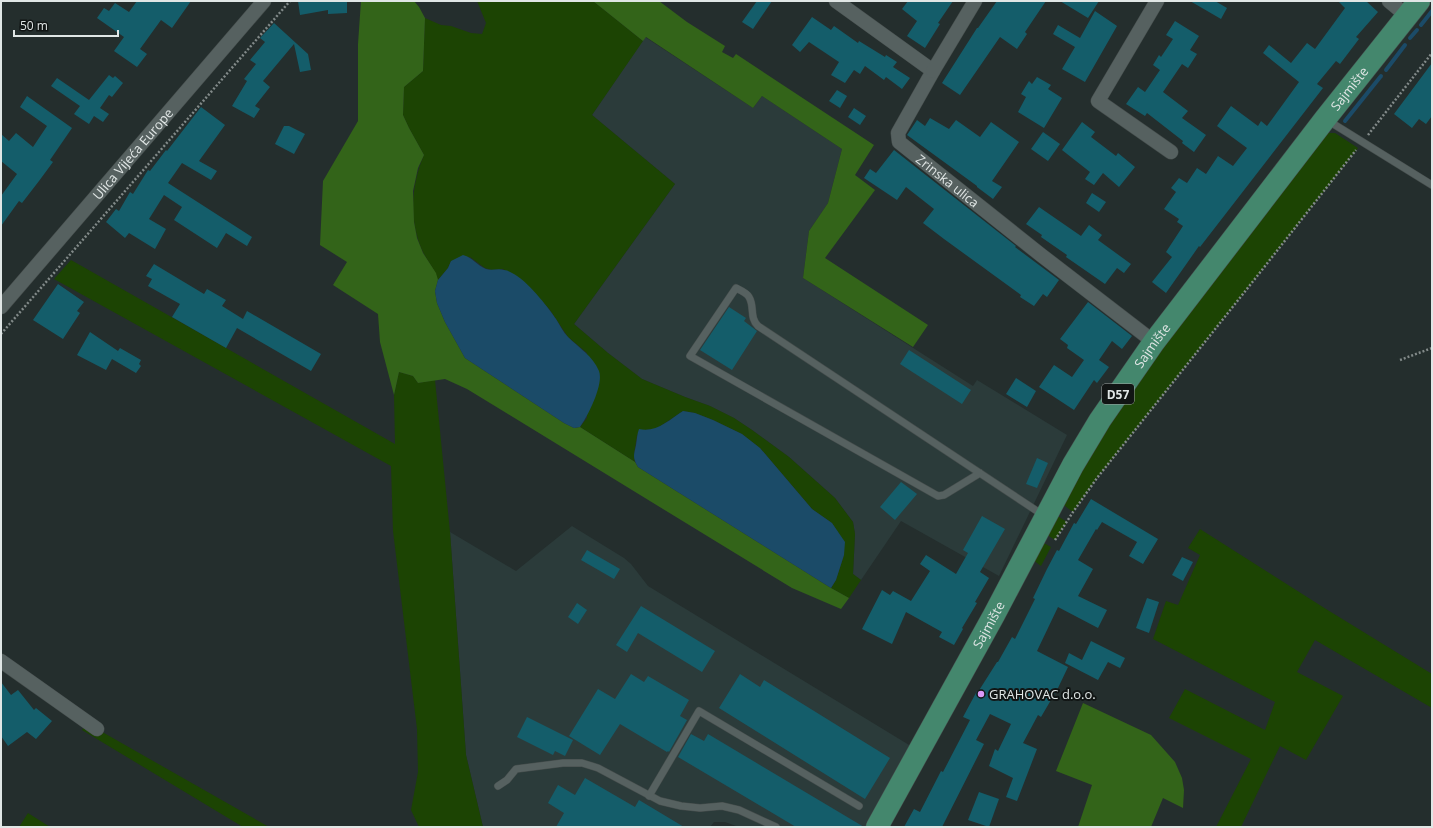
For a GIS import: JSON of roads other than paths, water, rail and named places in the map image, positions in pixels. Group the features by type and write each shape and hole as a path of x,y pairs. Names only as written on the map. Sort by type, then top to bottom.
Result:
{"main road":[{"name":"Sajmište","path":"877,827 994,615 1073,465 1100,420 1154,342 1325,119 1413,8"}],"street":[{"name":"Ulica Vijeća Europe","path":"1,307 264,1"},
{"path":"836,1 933,71"},
{"name":"Zrinska ulica","path":"975,1 898,133 899,142 1041,255 1154,342"},
{"path":"1158,1 1098,101 1171,152"},
{"path":"1389,1 1413,8"},
{"path":"1,661 97,729"}],"lane":[{"path":"1325,119 1432,185"},
{"path":"980,473 944,495 938,496 690,356 736,288 743,291 750,298 754,322 758,326 1046,516"},
{"path":"650,796 699,711 859,806"},
{"path":"498,786 507,780 516,769 563,763 582,763 598,768 660,801 700,808 722,806 776,827"}],"water":[{"path":"463,255 486,269 506,270 518,276 547,307 566,335 593,361 599,371 599,384 591,408 580,427 574,428 564,423 465,358 445,322 437,303 435,291 438,280 448,268 451,261"},
{"path":"683,411 695,413 713,420 742,434 760,448 812,509 832,523 845,542 844,555 836,580 831,588 638,467 634,456 639,429 651,429 662,425"}],"waterway":[{"path":"1421,25 1432,11"},
{"path":"1410,38 1417,30"},
{"path":"1386,70 1405,45"},
{"path":"1345,121 1381,76"}],"place":[{"name":"GRAHOVAC d.o.o.","path":"981,694"}]}
